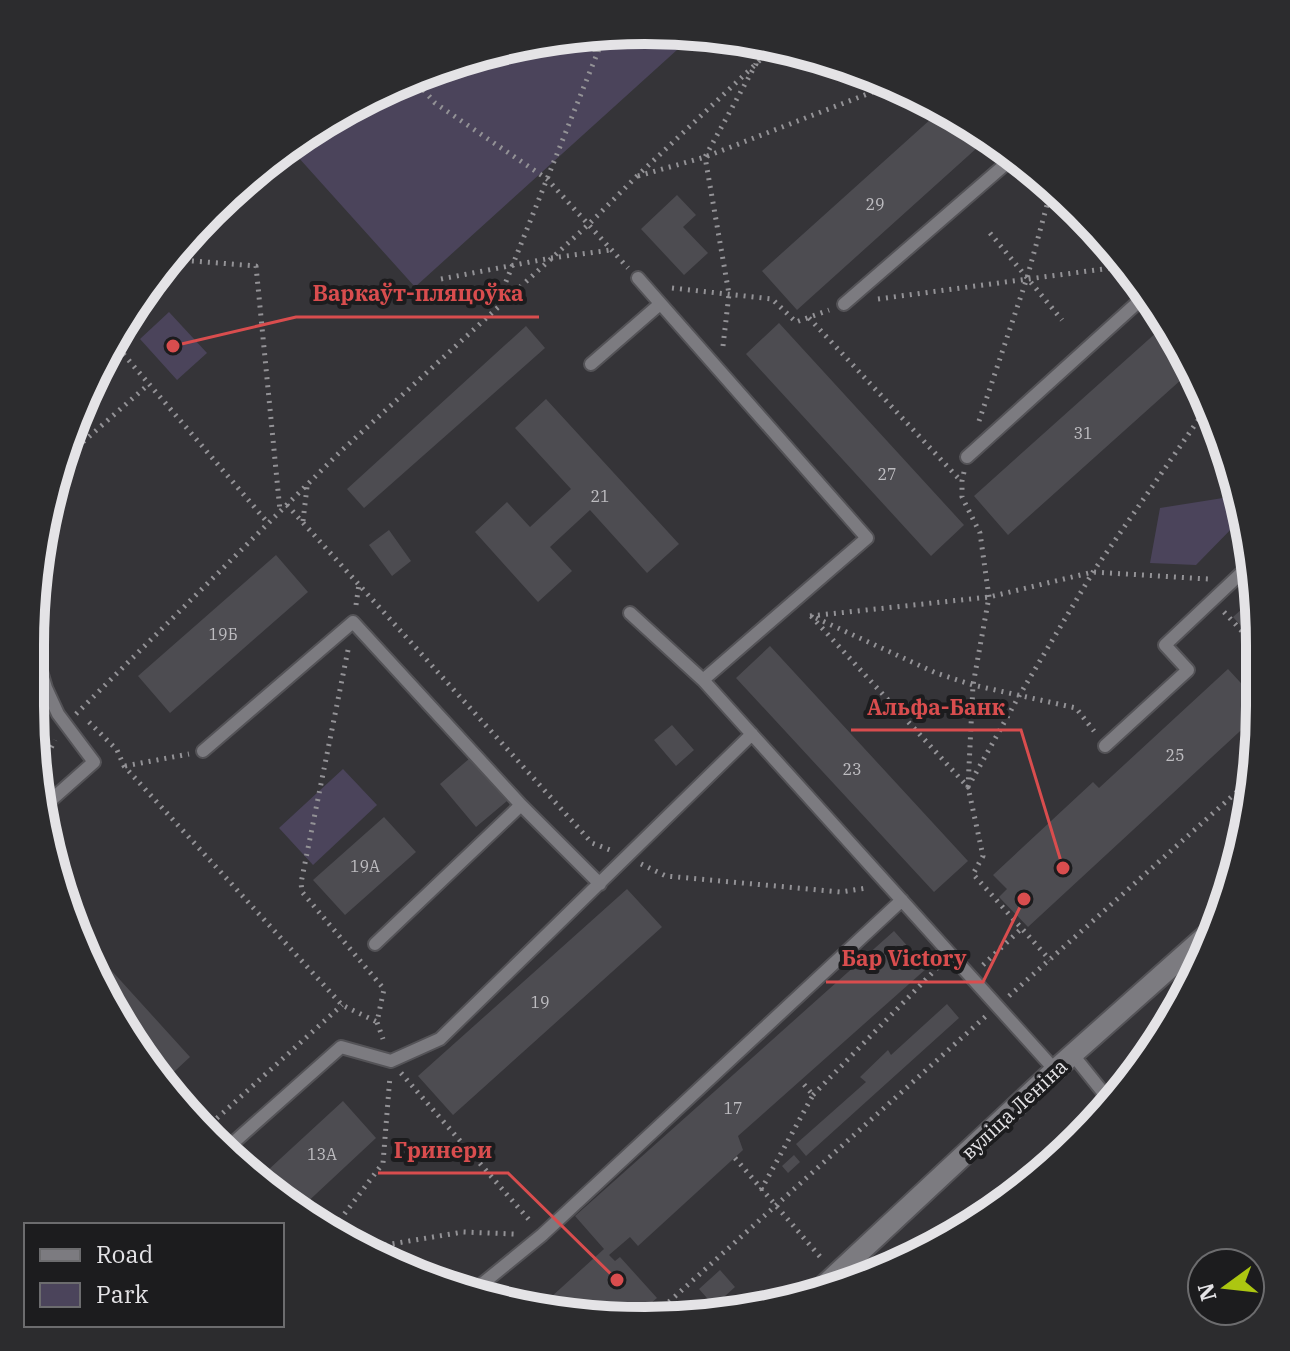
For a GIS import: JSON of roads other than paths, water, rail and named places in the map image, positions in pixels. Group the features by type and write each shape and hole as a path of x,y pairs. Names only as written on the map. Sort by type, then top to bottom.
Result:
{"main road":[{"name":"вуліца Леніна","path":"836,1276 1055,1070 1196,945"}],"lane":[{"path":"844,304 1006,164"},
{"path":"638,278 867,538 703,680"},
{"path":"967,457 1138,302"},
{"path":"591,364 660,304"},
{"path":"1105,746 1188,670 1165,645 1242,573"},
{"path":"630,613 703,680 1055,1070"},
{"path":"203,751 353,622 521,805 600,884"},
{"path":"44,681 62,727 94,762 52,800"},
{"path":"233,1143 341,1047 391,1061 440,1039 752,734"},
{"path":"375,944 521,805"},
{"path":"481,1285 542,1235 902,900"},
{"path":"1073,1055 1104,1094"}],"place":[{"name":"Варкаўт-пляцоўка","path":"173,346"},
{"name":"Альфа-Банк","path":"1063,868"},
{"name":"Бар Victory","path":"1024,899"},
{"name":"Гринери","path":"617,1280"}]}
